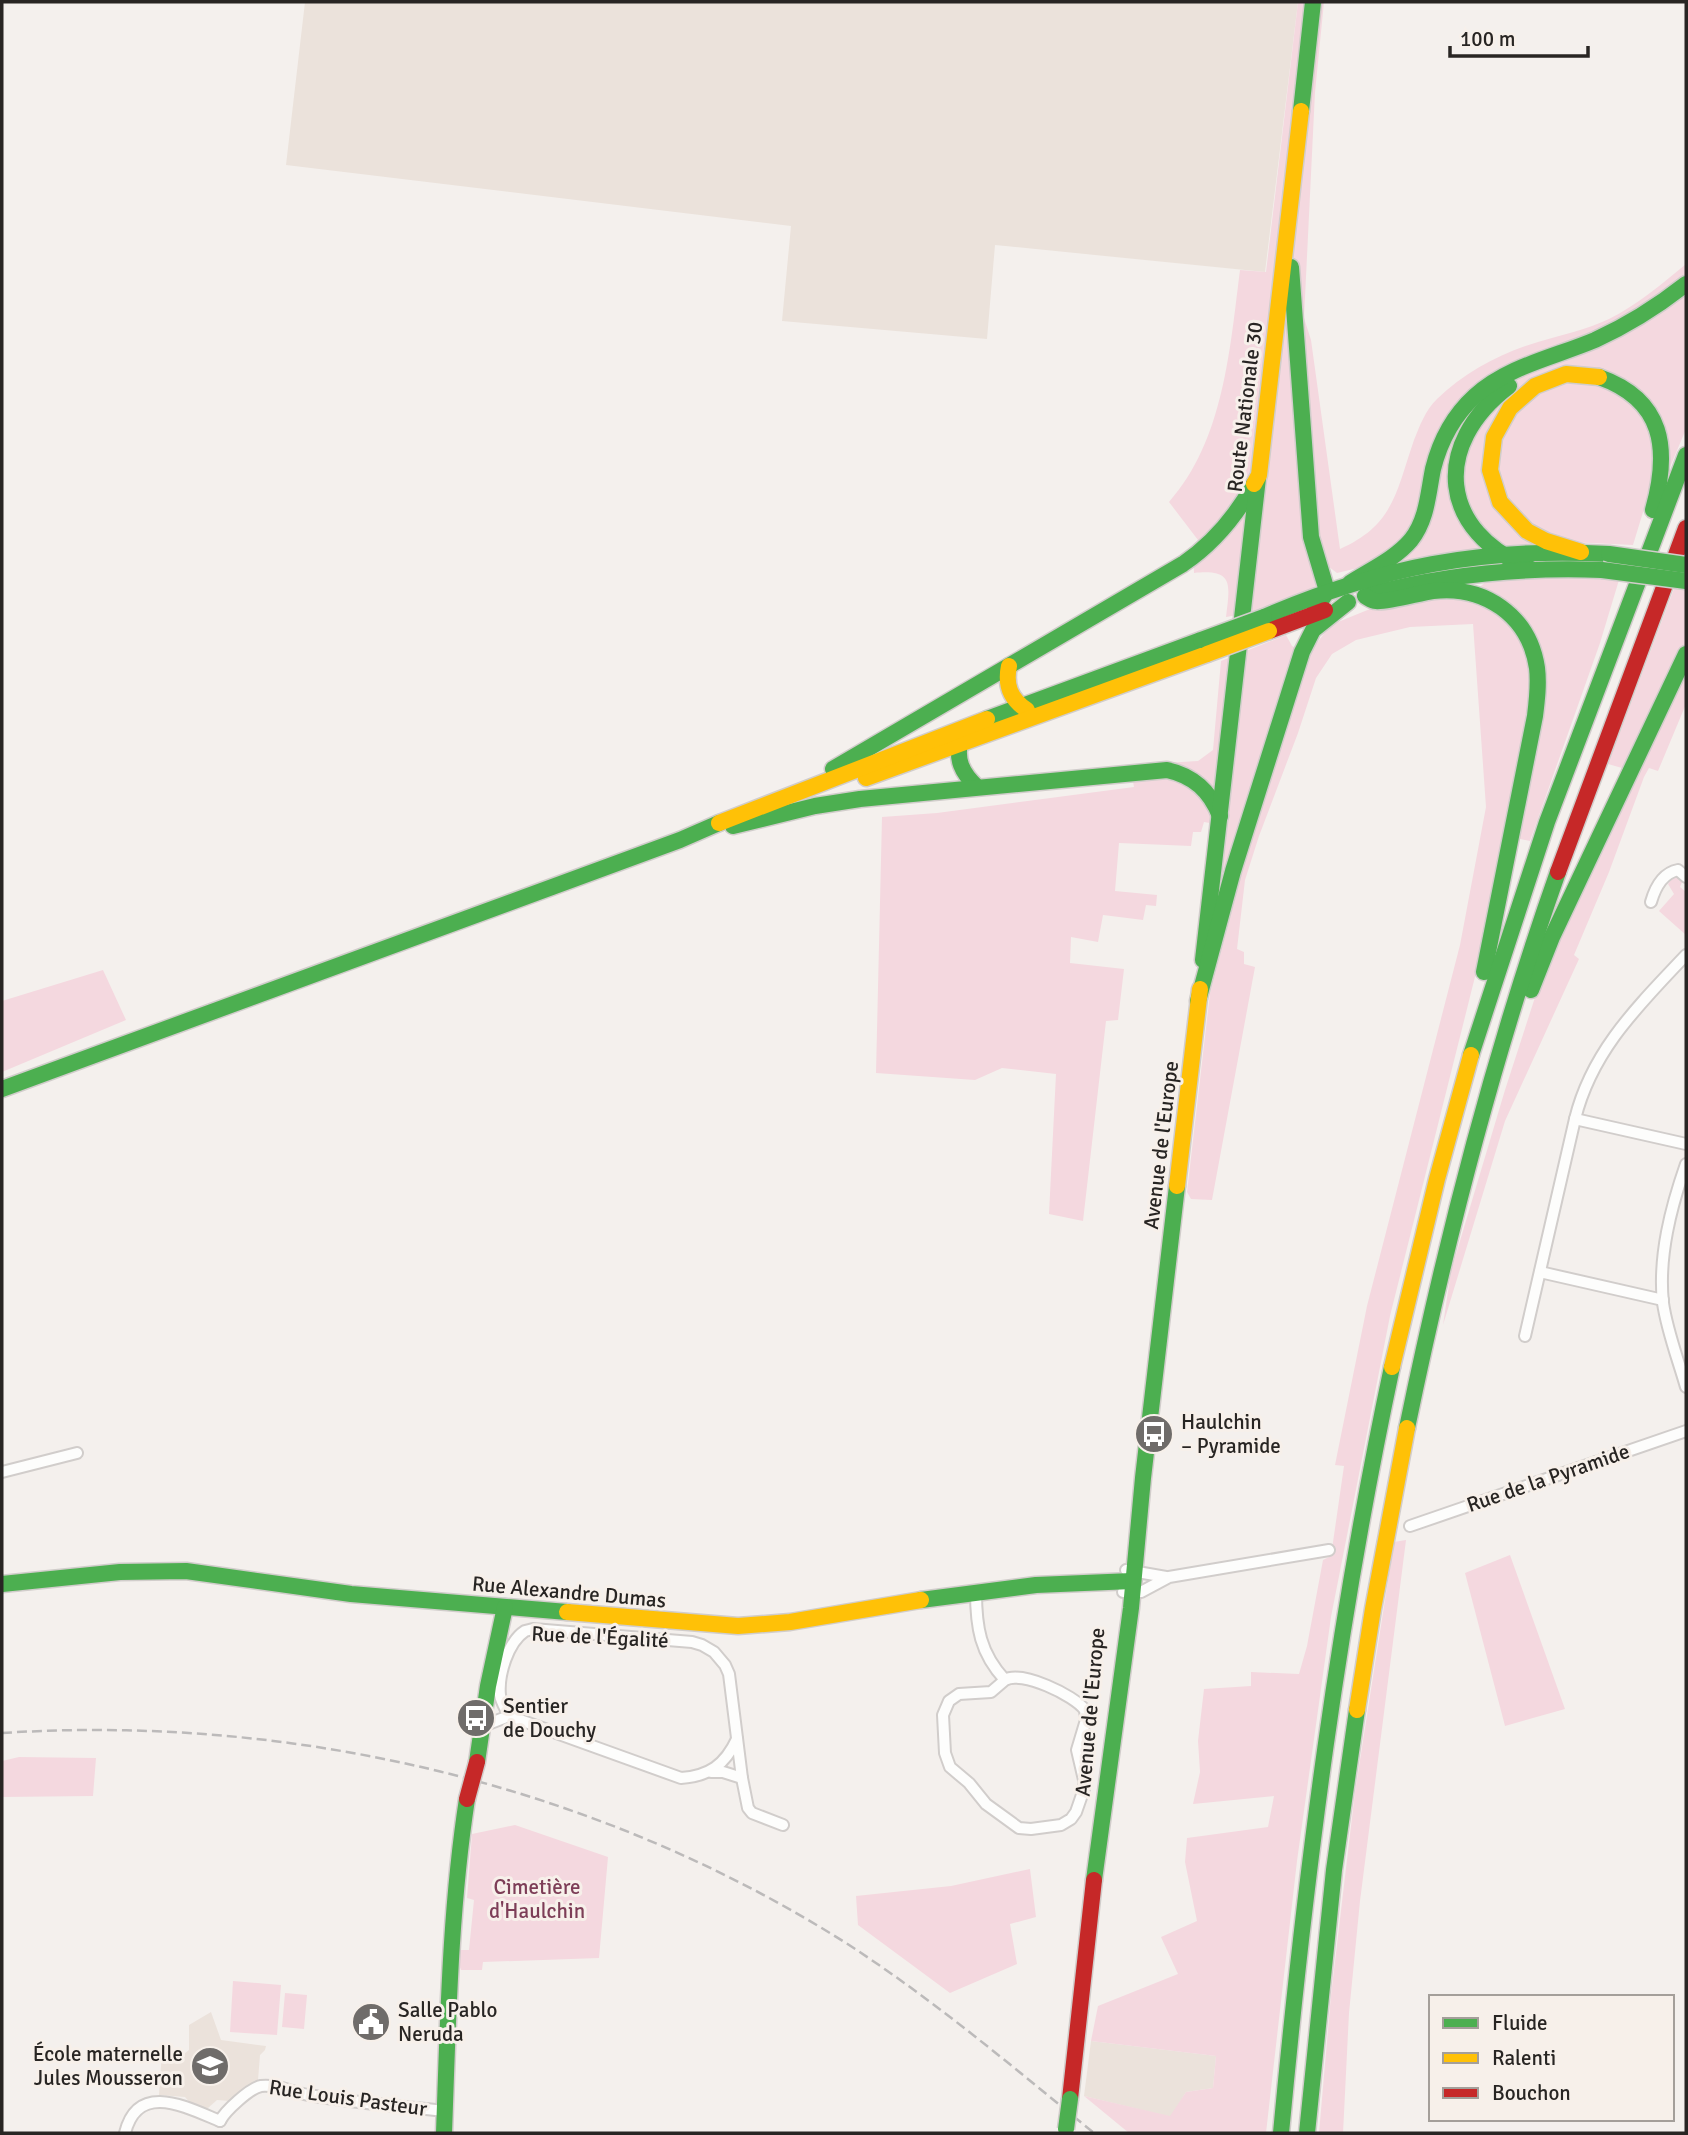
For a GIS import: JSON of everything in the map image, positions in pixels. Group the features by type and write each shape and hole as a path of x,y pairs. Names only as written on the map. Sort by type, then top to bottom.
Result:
{"main road":[{"name":"Route Nationale 30","path":"1220,816 1313,2"},
{"path":"1287,228 1311,537 1327,591 1313,614"},
{"path":"1531,569 1499,555 1472,531 1458,503 1455,470 1463,439 1479,413 1506,388 1531,371 1637,318 1686,284"},
{"path":"1350,583 1394,554 1414,536 1425,514 1440,446 1454,420 1471,400 1508,373 1580,346"},
{"path":"1581,552 1536,536 1516,521 1498,497 1490,468 1495,431 1512,404 1528,389 1545,380 1568,374 1600,377 1635,396 1650,413 1663,451 1657,498 1618,611 1601,675"},
{"path":"1444,1149 1519,901 1601,675 1686,455"},
{"path":"758,807 830,770 1205,550 1234,518 1259,475"},
{"path":"1307,2133 1329,1909 1366,1639 1411,1401 1444,1258 1517,993 1562,860 1686,528"},
{"path":"2,1088 680,840 758,807 1020,706 1267,624 1327,591 1350,583 1411,566 1499,555 1581,552 1686,565"},
{"path":"1292,622 1365,596 1440,579 1531,569 1602,570 1686,581"},
{"path":"1281,2133 1311,1837 1346,1601 1394,1355 1444,1149 1457,1079 1490,950 1535,716 1538,683 1534,651 1519,623 1505,609 1486,597 1452,590 1375,601 1365,596"},
{"path":"1198,1001 1233,871 1302,652 1313,631 1348,602"},
{"path":"1267,624 1276,616 1292,622 1301,634 1302,652"},
{"path":"680,840 958,746 1056,709 1204,647"},
{"path":"1470,1157 1548,947 1686,654"},
{"path":"1009,666 1008,688 1020,706 1035,712 1056,709"},
{"path":"970,725 958,746 958,758 960,768 977,787"},
{"path":"723,827 835,802 1167,770 1181,773 1197,782 1214,802 1220,816"},
{"name":"Avenue de l'Europe","path":"1066,2131 1101,1827 1107,1724 1143,1478 1220,816"},
{"name":"Rue Alexandre Dumas","path":"2,1584 105,1573 186,1571 351,1594 505,1607 711,1636 746,1626 976,1592 1101,1580 1128,1581"},
{"path":"444,2133 450,1975 462,1830 505,1607"}],"street":[{"path":"1651,902 1656,888 1672,871 1678,870 1686,877"},
{"path":"1525,1336 1575,1119 1585,1087 1605,1047 1627,1018 1686,955"},
{"path":"1575,1119 1686,1144"},
{"path":"1686,1164 1664,1247 1663,1300 1686,1387"},
{"path":"1540,1272 1663,1300"},
{"name":"Rue de la Pyramide","path":"1410,1526 1686,1431"},
{"path":"2,1472 78,1453"},
{"path":"1128,1581 1169,1577 1329,1550"},
{"path":"1128,1581 1145,1591 1169,1577"},
{"path":"976,1592 976,1621 980,1637 990,1659 1005,1680"},
{"name":"Rue de l'Égalité","path":"509,1716 500,1692 506,1662 515,1640 529,1630 692,1642 711,1636 730,1679 737,1739"},
{"path":"1012,1676 1020,1677 1061,1692 1085,1710 1086,1720 1077,1750 1084,1789 1076,1812 1065,1824 1019,1828 989,1807 948,1763 943,1720 946,1705 956,1695 991,1692 1005,1680 1012,1676"},
{"path":"483,1726 509,1716 673,1777 687,1778 723,1772 742,1778"},
{"path":"711,1772 726,1757 737,1739"},
{"path":"737,1739 750,1811 783,1825"},
{"name":"Rue Louis Pasteur","path":"220,2121 224,2114 252,2090 264,2086 306,2095 445,2111"},
{"path":"125,2133 130,2117 142,2105 159,2102 178,2105 220,2121 220,2133"}],"shaded area":[{"path":"305,2 1298,2 1265,272 995,245 987,339 782,321 791,226 286,165"},
{"name":"École maternelle Jules Mousseron","path":"211,2012 221,2040 266,2046 260,2055 258,2080 230,2101 217,2100 208,2108 194,2107 185,2097 159,2095 162,2052 184,2054 189,2050 189,2025"},
{"path":"1091,2041 1216,2056 1213,2088 1186,2092 1171,2117 1084,2096"}],"green space":[{"path":"1298,2 1324,2 1315,92 1304,318 1311,340 1340,549 1358,540 1382,518 1397,491 1423,418 1448,389 1484,364 1511,352 1609,319 1639,301 1686,264 1686,429 1668,472 1647,499 1633,545 1568,542 1358,568 1337,573 1329,567 1311,592 1265,610 1226,617 1228,588 1223,576 1207,572 1194,573 1193,550 1198,540 1169,502 1202,451 1213,422 1228,361 1240,270 1266,272"},
{"path":"1556,576 1619,580 1600,643 1530,841 1506,836 1490,917 1390,1316 1331,1617 1297,1861 1266,2133 1129,2133 1084,2096 1170,2116 1186,2092 1213,2088 1216,2056 1091,2041 1098,2006 1178,1974 1161,1937 1197,1921 1185,1862 1187,1838 1268,1827 1274,1796 1193,1804 1200,1772 1198,1741 1204,1689 1251,1686 1251,1672 1299,1674 1323,1560 1331,1556 1344,1466 1335,1465 1367,1306 1460,945 1486,807 1473,624 1410,627 1356,640 1332,654 1316,678 1245,880 1237,949 1244,952 1244,964 1255,967 1212,1200 1191,1199 1187,1192 1210,993 1241,876 1222,873 1226,826 1204,822 1201,832 1193,832 1191,846 1119,843 1115,891 1157,895 1156,906 1146,905 1143,920 1103,915 1098,942 1071,937 1070,963 1124,969 1118,1020 1106,1021 1083,1221 1049,1214 1056,1074 1002,1068 975,1080 876,1073 882,817 937,813 1134,787 1130,765 1198,761 1213,750 1221,661 1286,635 1292,646 1309,654 1325,632 1338,622 1370,609 1421,597 1471,601 1490,578"},
{"path":"1675,586 1686,588 1686,704 1658,771 1649,768 1644,777 1609,872 1574,955 1579,959 1505,1121 1443,1325 1451,1271 1539,985 1636,772 1608,764"},
{"path":"1675,874 1684,877 1680,887 1686,892 1686,935 1659,911 1674,894 1668,884"},
{"path":"103,970 126,1020 2,1072 2,1001"},
{"path":"1406,1540 1360,1901 1349,2013 1343,2133 1319,2133 1331,1995 1355,1792 1394,1542"},
{"path":"1510,1555 1565,1709 1505,1726 1465,1573"},
{"path":"19,1757 96,1758 93,1796 2,1797 2,1761"},
{"name":"Cimetière d'Haulchin","path":"515,1825 608,1857 599,1958 483,1962 482,1970 461,1970 460,1950 469,1950 474,1900 467,1898 472,1834"},
{"path":"1030,1869 1036,1917 1010,1924 1017,1964 950,1993 858,1925 856,1896 951,1886"},
{"path":"233,1981 281,1985 277,2035 230,2032"},
{"path":"285,1993 307,1995 304,2029 282,2027"}],"railway":[{"path":"2,1733 112,1730 223,1736 332,1749 440,1772 547,1802 650,1841 750,1888 846,1943 942,2011 1094,2133"}],"traffic: fast":[{"path":"1301,111 1313,2"},
{"path":"1291,267 1311,537 1327,591 1313,614"},
{"path":"1350,583 1398,553 1411,540 1424,515 1439,449 1460,412 1475,396 1502,377 1619,328 1686,284"},
{"path":"1599,377 1621,387 1637,399 1649,413 1657,429 1661,467 1653,510"},
{"path":"1509,386 1484,409 1467,434 1457,460 1456,486 1463,510 1478,533 1500,553 1531,569"},
{"path":"1471,1055 1547,822 1686,455"},
{"path":"1203,960 1258,478"},
{"path":"833,769 1183,564 1223,528 1254,484"},
{"path":"1264,617 1349,585 1432,564 1518,554 1609,554"},
{"path":"1609,554 1686,565"},
{"path":"1371,594 1428,581 1485,573 1602,570"},
{"path":"1602,570 1686,581"},
{"path":"1365,596 1380,601 1433,591 1470,593 1501,607 1525,633 1532,649 1538,680 1535,716 1484,972"},
{"path":"1198,1001 1233,871 1302,652 1313,630 1348,602"},
{"path":"1201,640 1264,617"},
{"path":"987,719 1201,640"},
{"path":"1531,990 1552,937 1686,654"},
{"path":"961,739 959,759 967,776 977,787"},
{"path":"733,826 815,806 860,799 1167,770 1185,776 1200,786 1220,816"},
{"path":"2,1089 680,840 719,823"},
{"path":"1407,1428 1473,1147 1513,1009 1558,872"},
{"path":"1094,1880 1131,1608 1143,1478 1177,1186"},
{"path":"1281,2133 1325,1748 1355,1557 1392,1367"},
{"path":"2,1584 120,1572 186,1571 351,1594 567,1612"},
{"path":"921,1600 1036,1585 1132,1581"},
{"path":"477,1762 488,1686 505,1607"},
{"path":"1307,2133 1334,1870 1357,1710"},
{"path":"444,2133 453,1924 467,1799"},
{"path":"1066,2129 1070,2099"}],"traffic: slow":[{"path":"1254,484 1259,475 1301,111"},
{"path":"1581,552 1546,541 1527,531 1500,502 1490,470 1494,437 1510,408 1535,386 1566,374 1599,377"},
{"path":"1207,654 1269,631"},
{"path":"866,778 1207,654"},
{"path":"1009,666 1010,691 1016,701 1027,710"},
{"path":"719,823 987,719"},
{"path":"1177,1186 1200,989"},
{"path":"1392,1367 1437,1179 1471,1055"},
{"path":"1357,1710 1407,1428"},
{"path":"567,1612 738,1626 790,1622 921,1600"}],"traffic: jam":[{"path":"1558,872 1686,528"},
{"path":"1269,631 1325,610"},
{"path":"467,1799 477,1762"},
{"path":"1070,2099 1094,1880"}],"place":[{"name":"Haulchin – Pyramide","path":"1154,1434"},
{"name":"Sentier de Douchy","path":"476,1718"},
{"name":"Salle Pablo Neruda","path":"371,2022"},
{"name":"École maternelle Jules Mousseron","path":"210,2066"}]}
